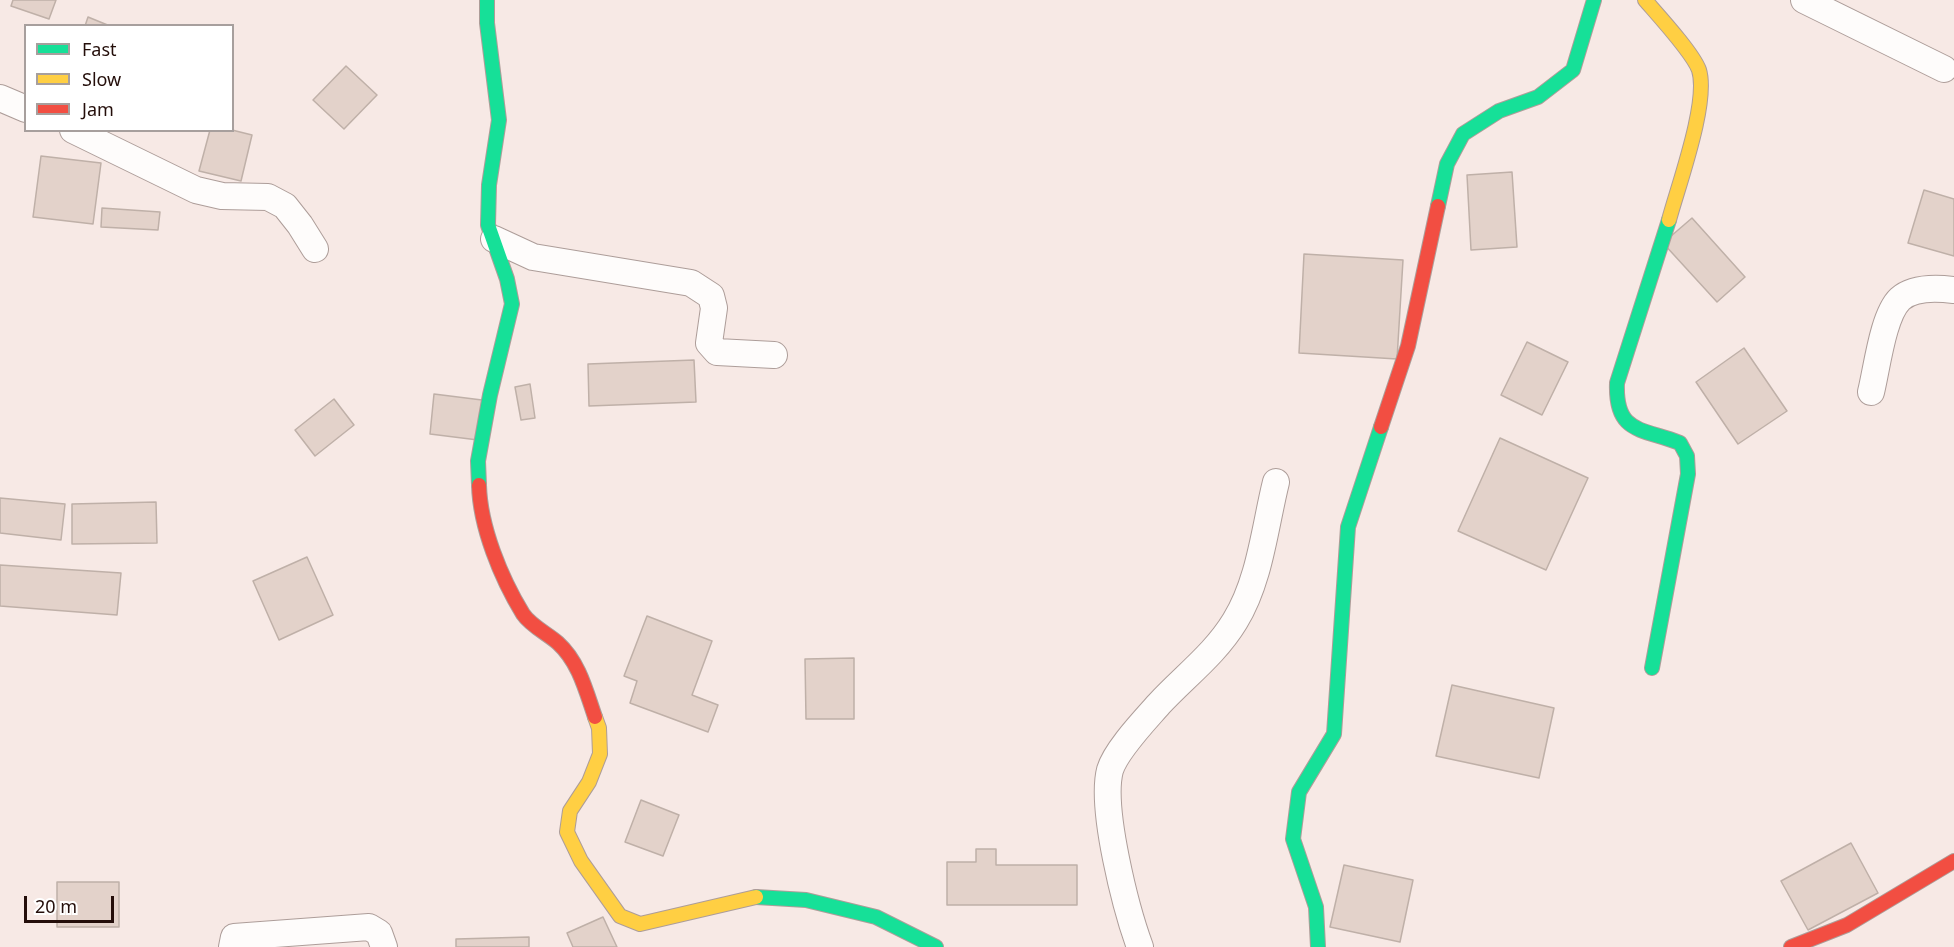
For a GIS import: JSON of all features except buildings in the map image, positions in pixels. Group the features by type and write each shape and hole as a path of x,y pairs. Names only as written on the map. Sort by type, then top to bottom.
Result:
{"street":[{"path":"487,0 487,23 499,120 489,185 488,225 512,304 490,395 478,461 479,504 488,539 524,616 560,645 577,668 599,728 600,754 589,782 570,811 567,832 581,861 620,916 640,924 689,910 751,897 806,900 876,917 936,947"},
{"path":"1318,947 1316,907 1293,839 1299,792 1318,765 1334,734 1348,527 1408,346 1447,164 1463,134 1499,111 1538,97 1573,70 1594,0"},
{"path":"1645,0 1675,35 1699,70 1700,106 1658,259 1617,382 1614,402 1620,417 1636,429 1680,443 1687,456 1688,474 1652,668"},
{"path":"1804,0 1944,69"},
{"path":"0,98 24,108"},
{"path":"77,132 196,190 222,196 268,197 285,206 315,249"},
{"path":"494,239 533,257 691,283 711,296 714,308 709,343 717,352 774,355"},
{"path":"1871,392 1890,316 1901,298 1919,290 1940,288 1954,290"},
{"path":"1140,947 1131,924 1107,796 1111,768 1131,737 1160,703 1214,651 1236,619 1252,580 1276,482"},
{"path":"1791,947 1847,926 1954,861"},
{"path":"232,947 234,937 369,927 380,933 384,947"}],"traffic: fast":[{"path":"479,485 478,461 490,395 512,304 507,279 488,225 489,185 499,120 487,23 487,0"},
{"path":"1438,206 1447,164 1463,134 1499,111 1538,97 1573,70 1594,0"},
{"path":"1652,668 1688,474 1687,456 1680,443 1643,431 1626,420 1618,400 1617,383 1669,220"},
{"path":"1318,947 1316,907 1293,839 1299,792 1334,734 1348,527 1381,427"},
{"path":"756,897 806,900 876,917 936,947"}],"traffic: slow":[{"path":"1645,0 1690,54 1699,70 1701,84 1696,123 1669,220"},
{"path":"595,717 599,728 600,754 589,782 570,811 567,832 581,861 620,916 640,924 756,897"}],"traffic: jam":[{"path":"1381,427 1408,346 1438,206"},
{"path":"479,485 483,518 493,552 507,585 526,618 558,643 571,659 581,677 595,717"},
{"path":"1791,947 1847,925 1954,861"}]}
